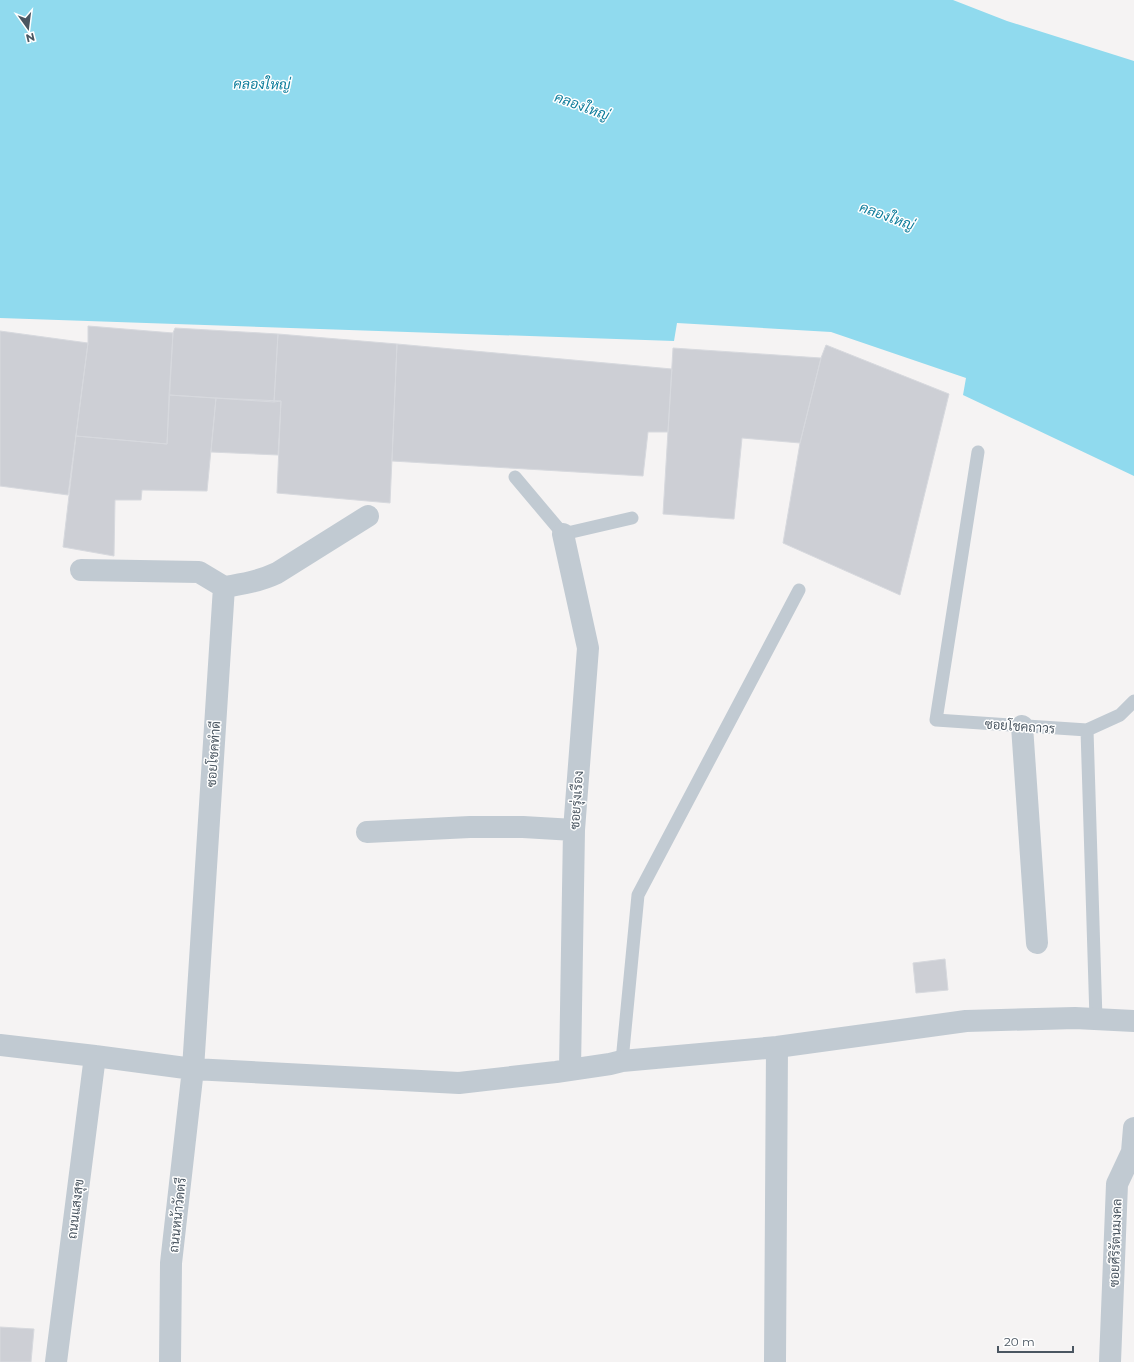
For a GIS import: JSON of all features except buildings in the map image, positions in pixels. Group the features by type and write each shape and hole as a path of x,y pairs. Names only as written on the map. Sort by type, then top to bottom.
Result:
{"street":[{"path":"81,570 199,572 224,587 252,582 265,579 277,573 368,516"},
{"name":"ซอยรุ่งเรือง","path":"563,534 588,648 574,830 570,1069"},
{"name":"ซอยโชคทำดี","path":"192,1069 224,587"},
{"path":"1022,726 1037,943"},
{"path":"367,832 470,827 523,827 574,830"},
{"path":"0,1046 95,1056 192,1069 459,1083 556,1072 622,1061 777,1047 966,1021 1075,1018 1134,1021"},
{"path":"775,1362 777,1047"},
{"name":"ถนนแสงสุข","path":"56,1362 95,1056"},
{"name":"ถนนหน้าวัดตรี","path":"170,1362 171,1263 192,1069"},
{"name":"ซอยศิริรัตนมงคล","path":"1110,1362 1117,1184 1132,1152 1134,1128"}],"lane":[{"name":"ซอยโชคถาวร","path":"978,452 936,720 1087,730"},
{"path":"515,477 563,534 632,518"},
{"path":"622,1061 638,895 799,590"},
{"path":"1096,1019 1087,730 1120,715 1134,701"}],"water":[{"name":"คลองใหญ่","path":"0,0 953,0 1007,21 1134,61 1134,476 963,395 966,378 831,332 677,323 674,341 0,318"}]}
